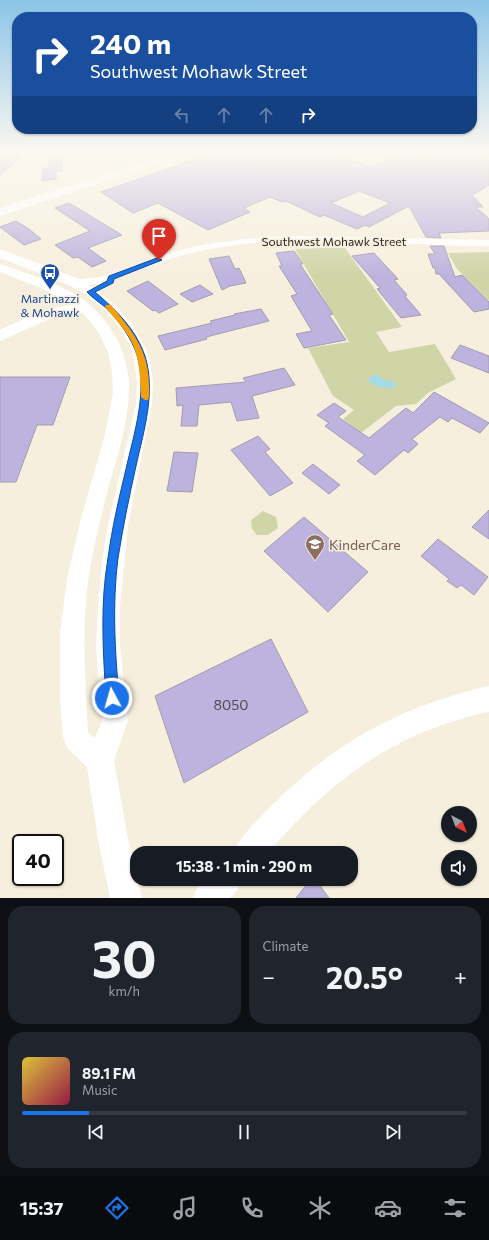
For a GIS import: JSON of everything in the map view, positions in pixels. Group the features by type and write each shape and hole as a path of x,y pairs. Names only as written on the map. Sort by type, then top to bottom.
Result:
{"main road":[{"path":"0,212 58,193"}],"street":[{"name":"Southwest Mohawk Street","path":"48,312 50,306 73,290 88,283 112,278 149,263 182,253 220,245 248,241 306,239 489,243"},
{"path":"0,253 73,290 88,300 108,307 120,319 138,347 143,365 145,393 142,420 118,525 109,607 108,646 115,721 100,760 113,839 126,898"},
{"path":"0,268 48,285 73,290 78,296 98,305 108,307"},
{"name":"Southwest Mohawk Street","path":"0,336 48,312 72,308 88,300 110,282 112,278"},
{"path":"88,300 98,322 112,342 120,368 122,386 118,423 91,514 79,568 72,632 73,709 76,738 100,760"},
{"path":"255,846 298,801 328,774 344,760 371,743 394,731 428,717 475,701 489,699"},
{"path":"210,898 220,886"}],"green space":[{"path":"345,248 402,327 376,332 389,352 435,344 456,379 428,393 416,404 396,406 361,433 343,419 354,410 333,396 308,348 349,342 295,249"},
{"path":"489,252 489,301 457,269 448,253"},
{"path":"263,511 276,517 278,528 268,535 257,535 252,529 251,520"}],"water":[{"path":"375,374 384,380 395,382 395,388 379,387 367,380"}],"building":[{"path":"102,193 355,193 331,203 363,217 390,203 364,193 476,193 472,195 483,207 476,207 489,219 489,231 439,233 441,238 426,237 409,206 369,227 365,225 357,229 324,215 320,217 286,201 282,202 270,197 244,208 250,212 208,230 158,203 133,213"},
{"path":"69,203 122,235 88,248 106,261 92,267 78,257 73,258 55,245 90,231 55,208"},
{"path":"16,221 41,239 24,245 0,227"},
{"path":"430,246 444,246 455,277 462,275 489,302 489,309 474,312 439,274 436,274 435,268 433,268 428,254 435,254"},
{"path":"294,251 303,264 300,264 333,314 329,315 346,340 304,348 296,334 312,331 291,296 297,294 279,266 282,266 276,253"},
{"path":"374,253 398,279 394,280 421,315 401,318 377,289 380,288 352,256"},
{"path":"229,256 235,269 239,268 246,283 230,286 222,290 209,259"},
{"path":"148,281 178,304 159,313 155,310 153,311 127,291"},
{"path":"200,285 213,294 192,302 180,294"},
{"path":"261,309 269,321 206,337 207,339 165,350 158,336 212,323 210,321 235,315 234,314"},
{"path":"460,345 489,356 489,373 451,358"},
{"path":"284,368 295,385 252,396 259,418 237,421 231,402 199,405 197,426 181,426 183,405 177,406 176,388 246,382 243,378"},
{"path":"0,377 70,377 53,425 37,425 16,482 0,482"},
{"path":"434,392 489,423 480,433 452,418 448,422 440,417 412,439 418,444 408,453 404,450 375,475 357,461 365,455 325,426 329,423 317,415 334,403 346,411 338,417 369,438 406,408 413,413"},
{"path":"258,436 270,449 265,452 293,483 270,496 231,450"},
{"path":"174,452 198,453 192,492 167,491"},
{"path":"313,464 340,485 329,494 302,473"},
{"path":"489,510 489,539 472,527"},
{"name":"KinderCare","path":"304,517 368,572 328,612 264,551"},
{"path":"438,539 488,577 474,595 461,585 457,588 447,581 449,579 421,556"},
{"path":"271,639 308,712 184,783 155,696"},
{"path":"305,886 320,886 329,898 296,898"}],"slow traffic":[{"path":"109,307 120,319 138,347 143,365 145,397"}],"place":[{"name":"Martinazzi & Mohawk","path":"50,290"},
{"name":"KinderCare","path":"315,561"}],"route":[{"path":"112,698 108,646 109,607 113,560 118,525 142,420 145,393 144,374 141,355 131,335 113,310 90,292 110,282 112,278 136,267 159,260"}]}
